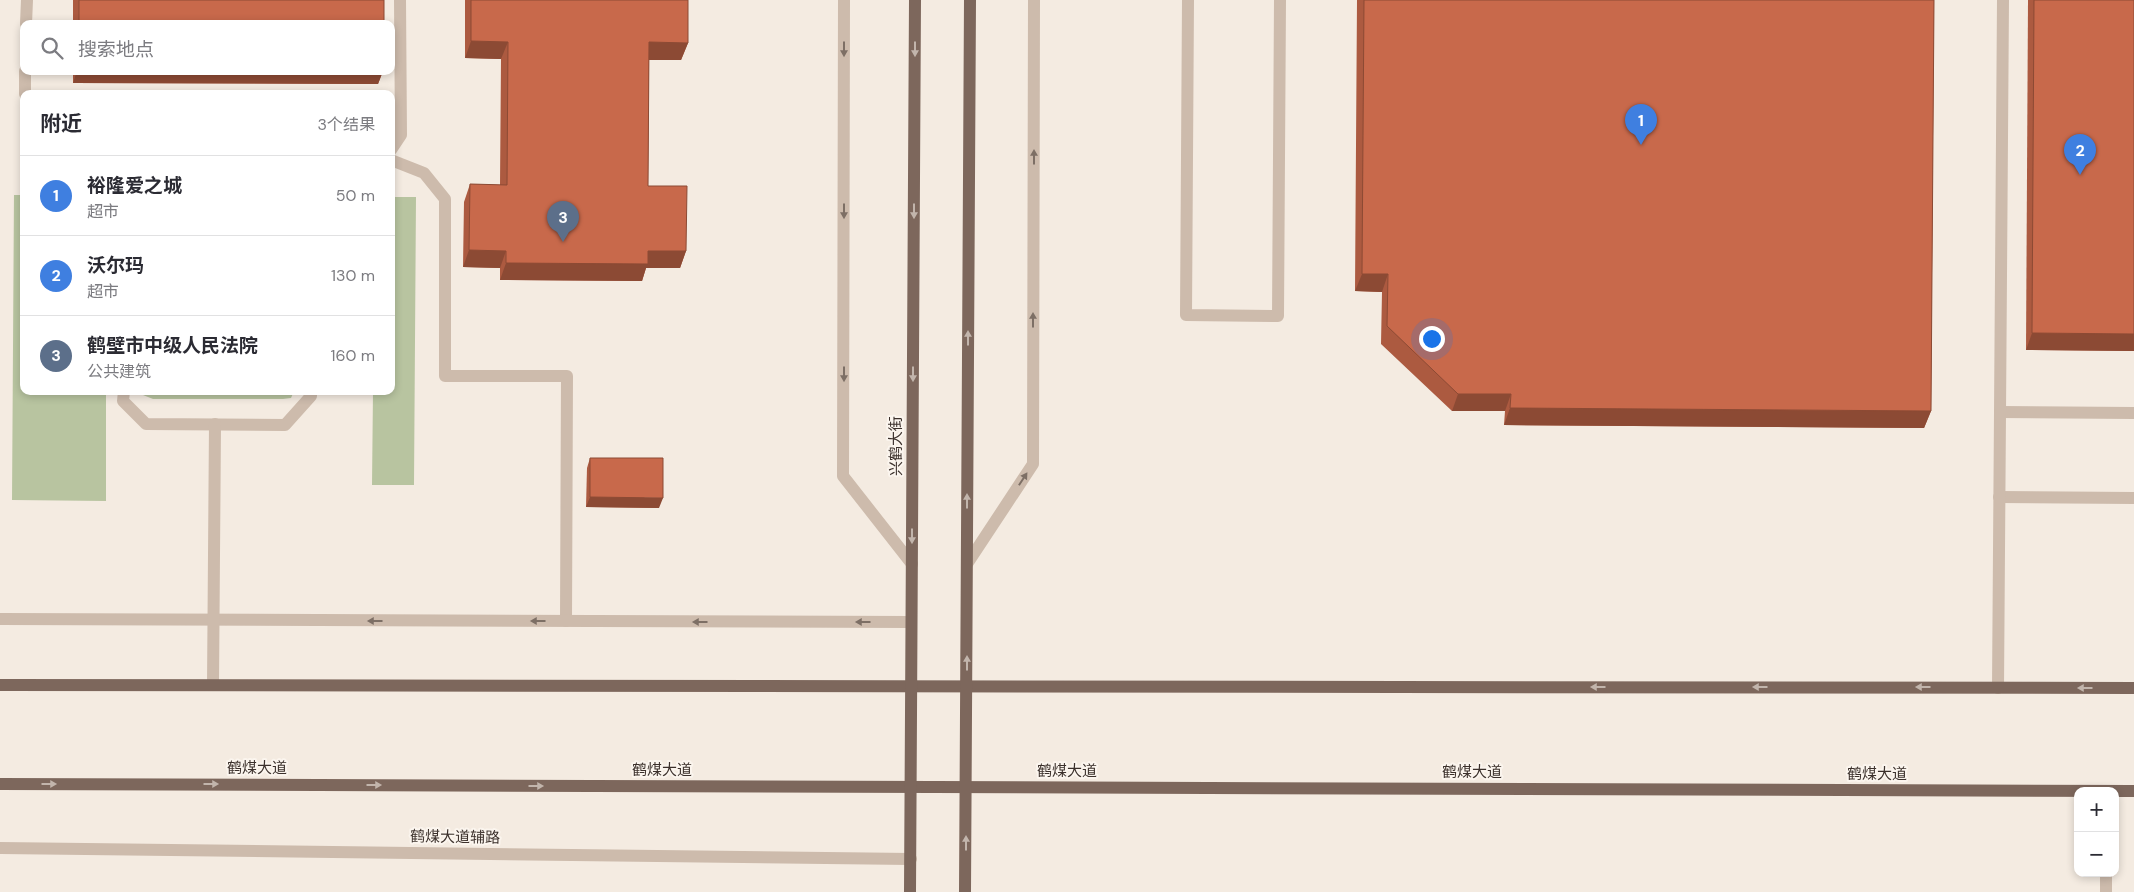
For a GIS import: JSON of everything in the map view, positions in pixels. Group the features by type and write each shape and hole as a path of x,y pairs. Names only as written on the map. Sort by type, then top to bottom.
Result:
{"main road":[{"name":"兴鹤大街","path":"910,892 915,0"},
{"path":"966,892 970,0"},
{"path":"0,685 2134,688"},
{"name":"鹤煤大道","path":"0,784 2074,791"},
{"name":"鹤煤大道","path":"2119,791 2134,791"}],"street":[{"path":"26,20 27,0"},
{"path":"395,144 401,135 400,0"},
{"path":"844,0 844,476 912,564"},
{"path":"967,564 1033,464 1034,0"},
{"path":"1188,0 1186,315 1278,316 1280,0"},
{"path":"1998,688 2003,0"},
{"path":"25,75 25,90"},
{"path":"395,162 424,173 445,199 445,376 567,376 566,621"},
{"path":"124,395 123,401 146,424 285,425 311,395"},
{"path":"2000,412 2134,413"},
{"path":"213,685 215,424"},
{"path":"1999,497 2134,498"},
{"path":"0,619 912,622"},
{"name":"鹤煤大道辅路","path":"0,848 910,859"},
{"path":"2106,877 2106,892"}],"green space":[{"path":"14,195 20,195 20,395 106,395 106,501 12,500"},
{"path":"395,197 416,197 414,485 372,485 373,395 395,395"},
{"path":"143,395 292,395 291,398 283,399 153,399"}],"building":[{"path":"79,0 384,0 384,20 79,20"},
{"path":"471,0 688,0 688,43 649,42 648,186 687,186 686,251 648,251 648,264 506,263 506,251 469,250 470,184 507,185 508,42 471,41"},
{"path":"1364,0 1934,0 1931,411 1510,408 1511,394 1458,394 1387,326 1388,274 1362,274"},
{"path":"2034,0 2134,0 2134,334 2032,333"},
{"path":"590,458 663,458 663,498 590,497"}],"place":[{"name":"裕隆爱之城","path":"1641,145"},
{"name":"沃尔玛","path":"2080,175"},
{"name":"鹤壁市中级人民法院","path":"563,242"}]}
